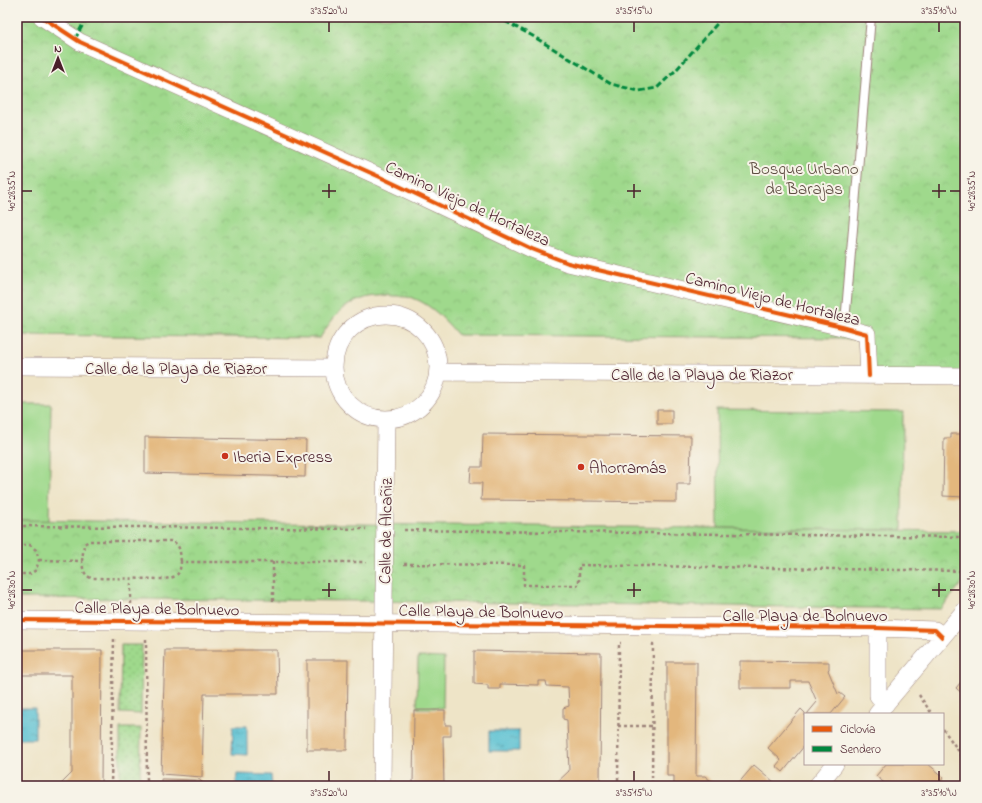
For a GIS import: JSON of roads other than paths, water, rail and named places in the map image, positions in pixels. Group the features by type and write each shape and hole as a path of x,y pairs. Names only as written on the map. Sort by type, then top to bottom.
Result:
{"street":[{"name":"Camino Viejo de Hortaleza","path":"42,17 80,42 380,177 532,249 568,263 868,334 869,376"},
{"path":"387,315 408,319 425,332 436,350 438,372 433,390 421,406 404,416 386,419 366,415 350,404 339,389 334,368 337,349 348,331 366,319 387,315"},
{"name":"Calle de la Playa de Riazor","path":"17,366 334,368"},
{"name":"Calle de la Playa de Riazor","path":"438,372 965,376"},
{"name":"Calle de Alcañiz","path":"382,786 386,419"},
{"path":"882,709 965,610"},
{"name":"Calle Playa de Bolnuevo","path":"17,620 878,628 935,630 942,637"},
{"path":"878,628 878,696 882,709"},
{"path":"817,786 834,765"}],"lane":[{"path":"842,327 846,311 871,17"}],"water":[{"path":"17,708 35,708 35,739 17,739"},
{"path":"233,726 247,726 247,755 232,754"},
{"path":"489,731 519,731 519,751 489,751"},
{"path":"237,774 271,775 272,786 236,786"}],"place":[{"name":"Iberia Express","path":"225,456"},
{"name":"Ahorramás","path":"581,467"}],"park label":[{"name":"Bosque Urbano de Barajas","path":"804,178"}]}
